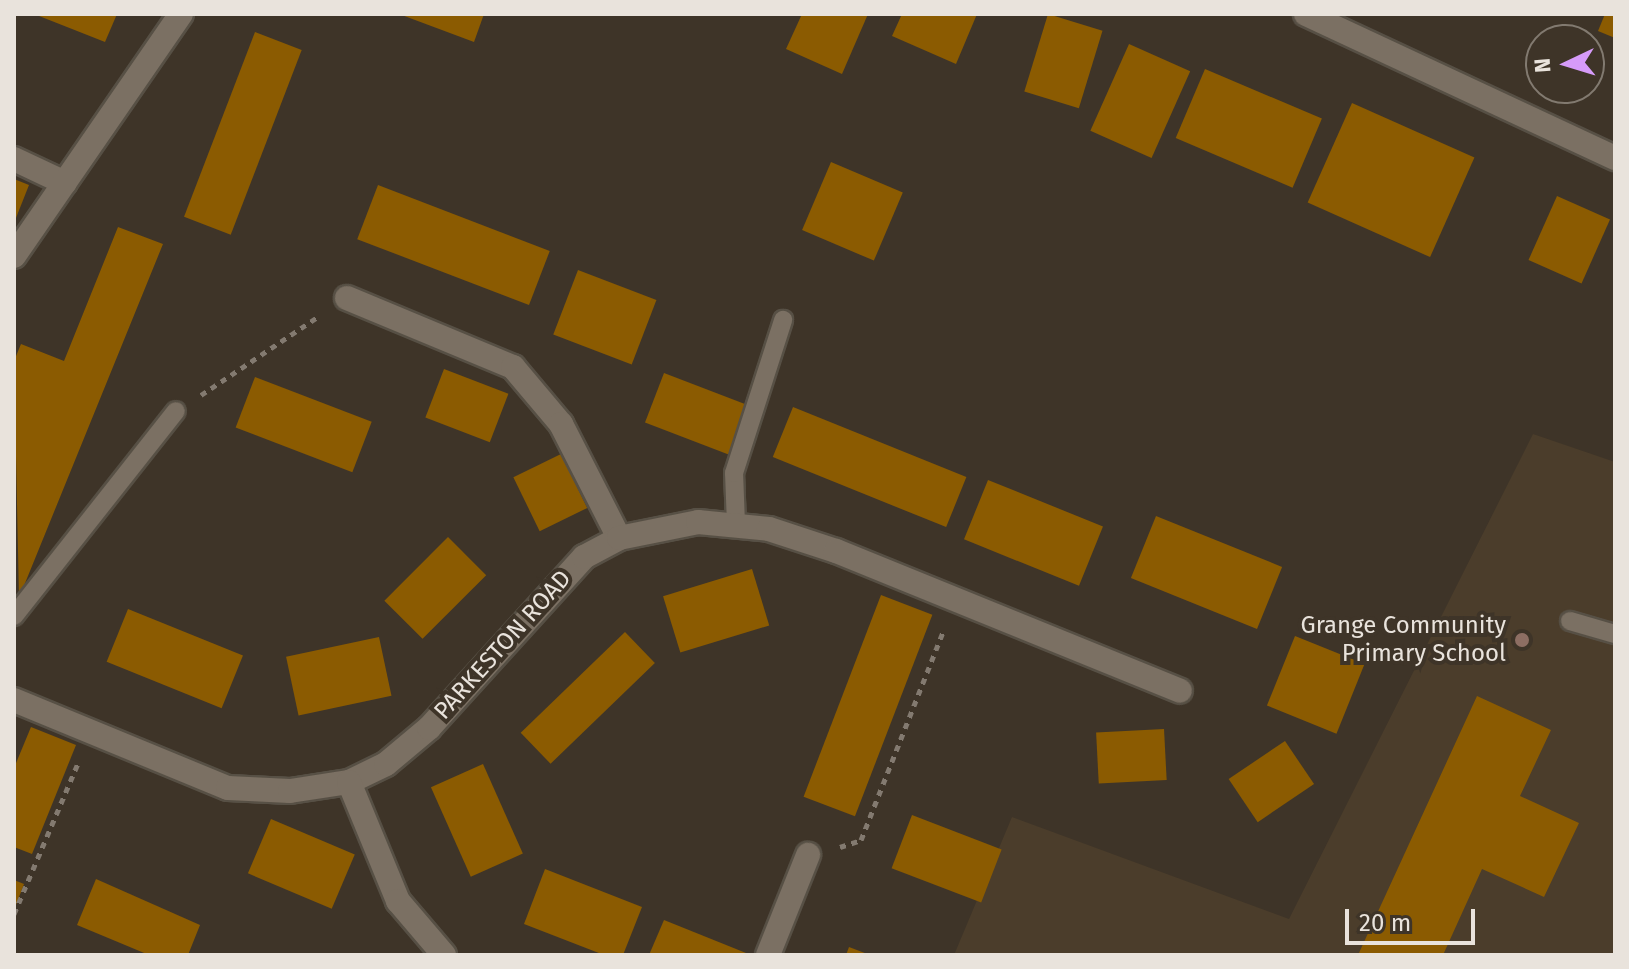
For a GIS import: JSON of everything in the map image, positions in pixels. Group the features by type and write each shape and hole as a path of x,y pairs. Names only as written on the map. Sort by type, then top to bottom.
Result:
{"street":[{"path":"14,256 181,14"},
{"path":"1306,14 1615,158"},
{"path":"14,159 65,183"},
{"path":"347,298 513,367 561,424 619,538"},
{"name":"PARKESTON ROAD","path":"14,700 228,788 290,791 349,782 406,748 556,581 619,538 668,525 736,524 836,551 1180,691"},
{"path":"349,782 398,901 444,955"},
{"path":"768,955 808,855"}],"lane":[{"path":"736,524 734,473 783,320"},
{"path":"14,616 176,411"},
{"path":"1570,621 1615,634"}],"path":[{"path":"176,411 347,298"},
{"path":"808,855 861,840 955,601"},
{"path":"14,914 91,732"}],"shaded area":[{"name":"Grange Community Primary School","path":"1533,434 1615,462 1615,955 954,955 1012,817 1289,919"}],"building":[{"path":"34,14 117,14 105,42"},
{"path":"399,14 484,14 474,42"},
{"path":"802,14 868,14 842,74 786,49"},
{"path":"902,14 977,14 956,64 892,36"},
{"path":"1048,14 1103,31 1079,108 1024,91"},
{"path":"1605,14 1615,14 1615,38 1605,34 1605,24 1601,24"},
{"path":"255,32 302,50 231,235 184,217"},
{"path":"1129,44 1190,71 1152,158 1090,131"},
{"path":"1205,69 1322,119 1293,188 1176,138"},
{"path":"1352,103 1474,158 1430,257 1308,203"},
{"path":"831,162 903,192 874,261 802,230"},
{"path":"14,179 29,185 14,223"},
{"path":"378,185 550,251 529,305 357,239"},
{"path":"1557,196 1610,220 1582,284 1529,260"},
{"path":"118,227 163,244 19,598 14,361 21,344 64,361"},
{"path":"578,270 656,300 632,365 553,334"},
{"path":"444,369 508,394 490,442 425,418"},
{"path":"664,373 753,407 734,457 645,422"},
{"path":"255,377 372,422 352,472 236,427"},
{"path":"793,407 966,477 946,527 773,457"},
{"path":"561,454 587,508 540,531 513,477"},
{"path":"988,480 1103,526 1079,586 964,539"},
{"path":"1156,516 1282,567 1257,629 1131,578"},
{"path":"448,537 486,575 423,639 384,601"},
{"path":"752,569 769,625 680,653 663,596"},
{"path":"881,595 932,615 855,816 804,797"},
{"path":"128,609 243,655 222,708 107,662"},
{"path":"625,632 655,663 551,764 521,733"},
{"path":"1295,636 1365,664 1336,734 1267,706"},
{"path":"379,637 391,696 299,715 286,657"},
{"path":"1477,696 1551,730 1520,796 1579,823 1544,897 1482,869 1443,955 1358,955"},
{"path":"31,727 76,745 32,854 14,847 14,768"},
{"path":"1164,729 1167,780 1099,783 1096,733"},
{"path":"1285,741 1314,784 1258,822 1229,779"},
{"path":"483,764 523,854 471,877 431,787"},
{"path":"912,815 1002,849 981,903 892,868"},
{"path":"271,819 355,855 332,909 248,873"},
{"path":"545,869 642,907 623,955 604,955 524,924"},
{"path":"96,879 200,925 188,955 149,955 77,925"},
{"path":"14,880 24,884 14,910"},
{"path":"664,920 751,955 649,955"},
{"path":"849,947 870,955 846,955"}],"place":[{"name":"Grange Community Primary School","path":"1522,640"}]}
